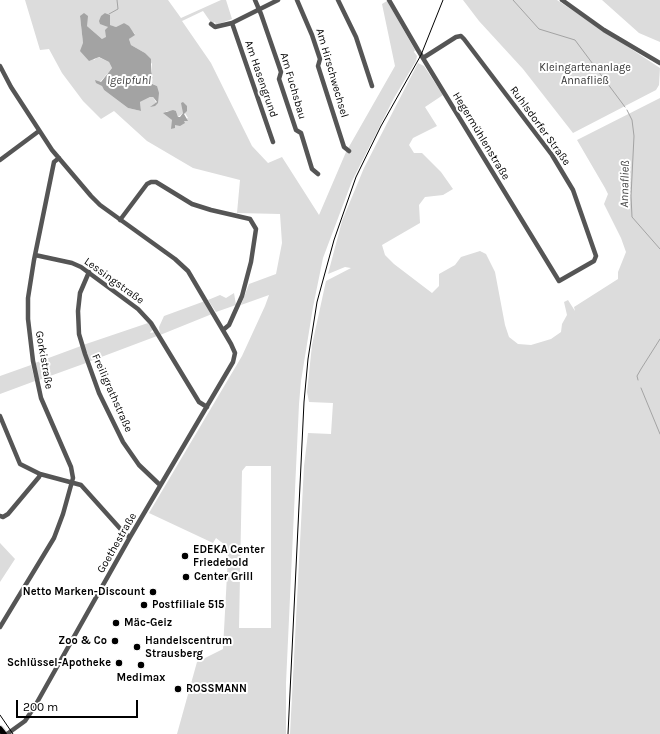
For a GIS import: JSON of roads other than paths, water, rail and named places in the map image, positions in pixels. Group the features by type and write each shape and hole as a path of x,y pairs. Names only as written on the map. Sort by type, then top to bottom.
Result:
{"main road":[{"path":"0,729 4,734"}],"street":[{"name":"Am Fuchsbau","path":"254,0 259,9 281,72 279,79 296,130 301,133 312,169 318,174"},
{"path":"211,24 215,27 232,23 278,0"},
{"name":"Am Hirschwechsel","path":"296,0 312,35 320,59 318,66 344,147 349,151"},
{"path":"338,0 356,37 372,86"},
{"name":"Hegermühlenstraße","path":"389,0 558,281"},
{"path":"562,0 604,30 660,63"},
{"name":"Am Hasengrund","path":"232,23 273,142"},
{"name":"Ruhlsdorfer Straße","path":"423,58 456,37 461,36 558,164 572,190 596,256 594,261 558,281"},
{"path":"0,66 3,74 39,131 59,158 95,201 120,220 184,267 192,276 223,330 229,325 242,296 251,262 256,229 250,219 210,210 192,204 156,182 151,182 147,184 120,220"},
{"path":"0,160 39,131"},
{"name":"Gorkistraße","path":"59,158 54,162 34,255 28,306 32,356 43,403 73,472 72,482"},
{"name":"Lessingstraße","path":"34,255 72,263 89,272 126,299 148,319 199,402 207,407"},
{"name":"Freiligrathstraße","path":"89,272 80,294 78,311 80,334 85,354 99,392 123,442 139,465 160,485"},
{"name":"Goethestraße","path":"7,734 24,721 35,706 130,537 207,407 235,355 233,348 223,330"},
{"path":"0,416 19,463 22,466 40,474 72,482 84,488 125,534 130,537"},
{"path":"3,516 39,477 40,474"},
{"path":"0,627 54,538 72,482"}],"water":[{"name":"Igelpfuhl","path":"84,13 88,16 87,26 102,39 106,37 105,30 108,27 100,24 99,21 101,16 105,13 110,15 110,25 116,27 124,23 129,26 135,35 129,39 131,45 145,53 151,59 151,71 153,78 150,83 157,86 159,93 158,103 155,106 150,107 157,102 153,97 150,97 140,102 141,111 128,108 104,90 102,86 96,83 95,80 101,82 112,68 109,62 99,57 89,61 80,51 83,43 80,16"},
{"path":"183,102 187,106 187,111 184,114 188,121 184,121 185,123 180,126 175,125 175,128 171,129 172,120 163,113 173,110 176,111 178,117 180,117 183,113 181,103"}],"waterway":[{"path":"109,14 118,9 117,0"},
{"name":"Annafließ","path":"513,0 539,29 575,40 625,107"},
{"name":"Annafließ","path":"627,110 632,120 634,136 631,196 632,217 660,249"},
{"name":"Annafließ","path":"638,380 637,376 660,339"},
{"name":"Annafließ","path":"641,388 660,434"}],"tram line":[{"path":"288,734 304,402 308,359 317,302 334,240 356,177 381,126 421,55 443,0"},
{"path":"0,715 13,734"}],"place":[{"name":"EDEKA Center Friedebold","path":"185,556"},
{"name":"Center Grill","path":"186,577"},
{"name":"Netto Marken-Discount","path":"153,592"},
{"name":"Postfiliale 515","path":"144,605"},
{"name":"Mäc-Geiz","path":"116,623"},
{"name":"Zoo & Co","path":"115,641"},
{"name":"Handelscentrum Strausberg","path":"137,647"},
{"name":"Schlüssel-Apotheke","path":"119,663"},
{"name":"Medimax","path":"141,665"},
{"name":"ROSSMANN","path":"178,689"}],"park label":[{"name":"Kleingartenanlage Annafließ","path":"585,74"}]}
